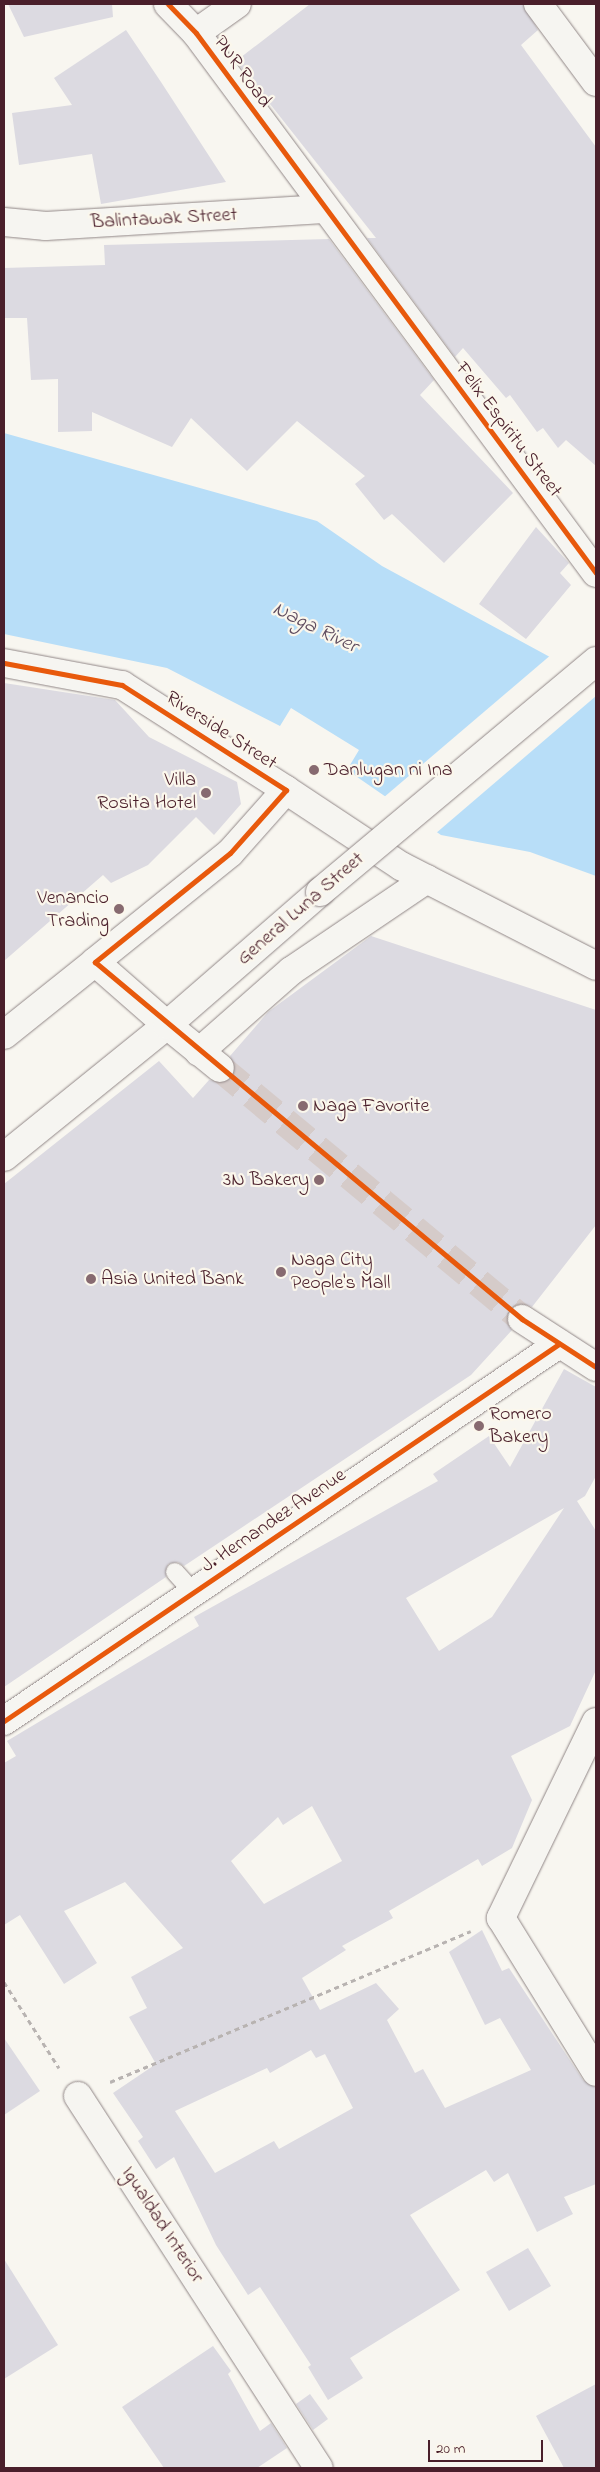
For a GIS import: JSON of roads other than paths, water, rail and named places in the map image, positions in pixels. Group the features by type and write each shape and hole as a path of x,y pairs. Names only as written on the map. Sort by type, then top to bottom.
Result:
{"street":[{"name":"PNR Road","path":"168,4 196,33 324,209"},
{"path":"196,33 237,4"},
{"path":"538,4 593,72"},
{"name":"Balintawak Street","path":"4,222 46,226 324,209"},
{"name":"Felix Espiritu Street","path":"324,209 596,573"},
{"name":"General Luna Street","path":"4,1157 167,1025 320,892 596,660"},
{"name":"Riverside Street","path":"4,663 122,685 286,790 230,853 4,1035"},
{"path":"286,790 427,879 596,966"},
{"path":"199,1052 291,971 427,879"},
{"path":"95,962 220,1068"},
{"path":"522,1319 596,1367"},
{"name":"J. Hernandez Avenue","path":"4,1721 559,1344"},
{"path":"596,1722 502,1918 596,2072"},
{"name":"Igualdad Interior","path":"78,2096 319,2468"}],"lane":[{"path":"175,1572 194,1593"}],"water":[{"name":"Naga River","path":"4,433 317,521 382,566 596,682 596,876 530,852 441,835 347,770 359,750 291,708 280,726 167,668 4,634"}],"tunnel":[{"path":"220,1068 522,1319"}],"place":[{"name":"Danlugan ni Ina","path":"314,770"},
{"name":"Villa Rosita Hotel","path":"206,793"},
{"name":"Venancio Trading","path":"119,909"},
{"name":"Naga Favorite","path":"303,1106"},
{"name":"3N Bakery","path":"319,1180"},
{"name":"Naga City People's Mall","path":"281,1272"},
{"name":"Asia United Bank","path":"91,1279"},
{"name":"Romero Bakery","path":"479,1426"}]}
